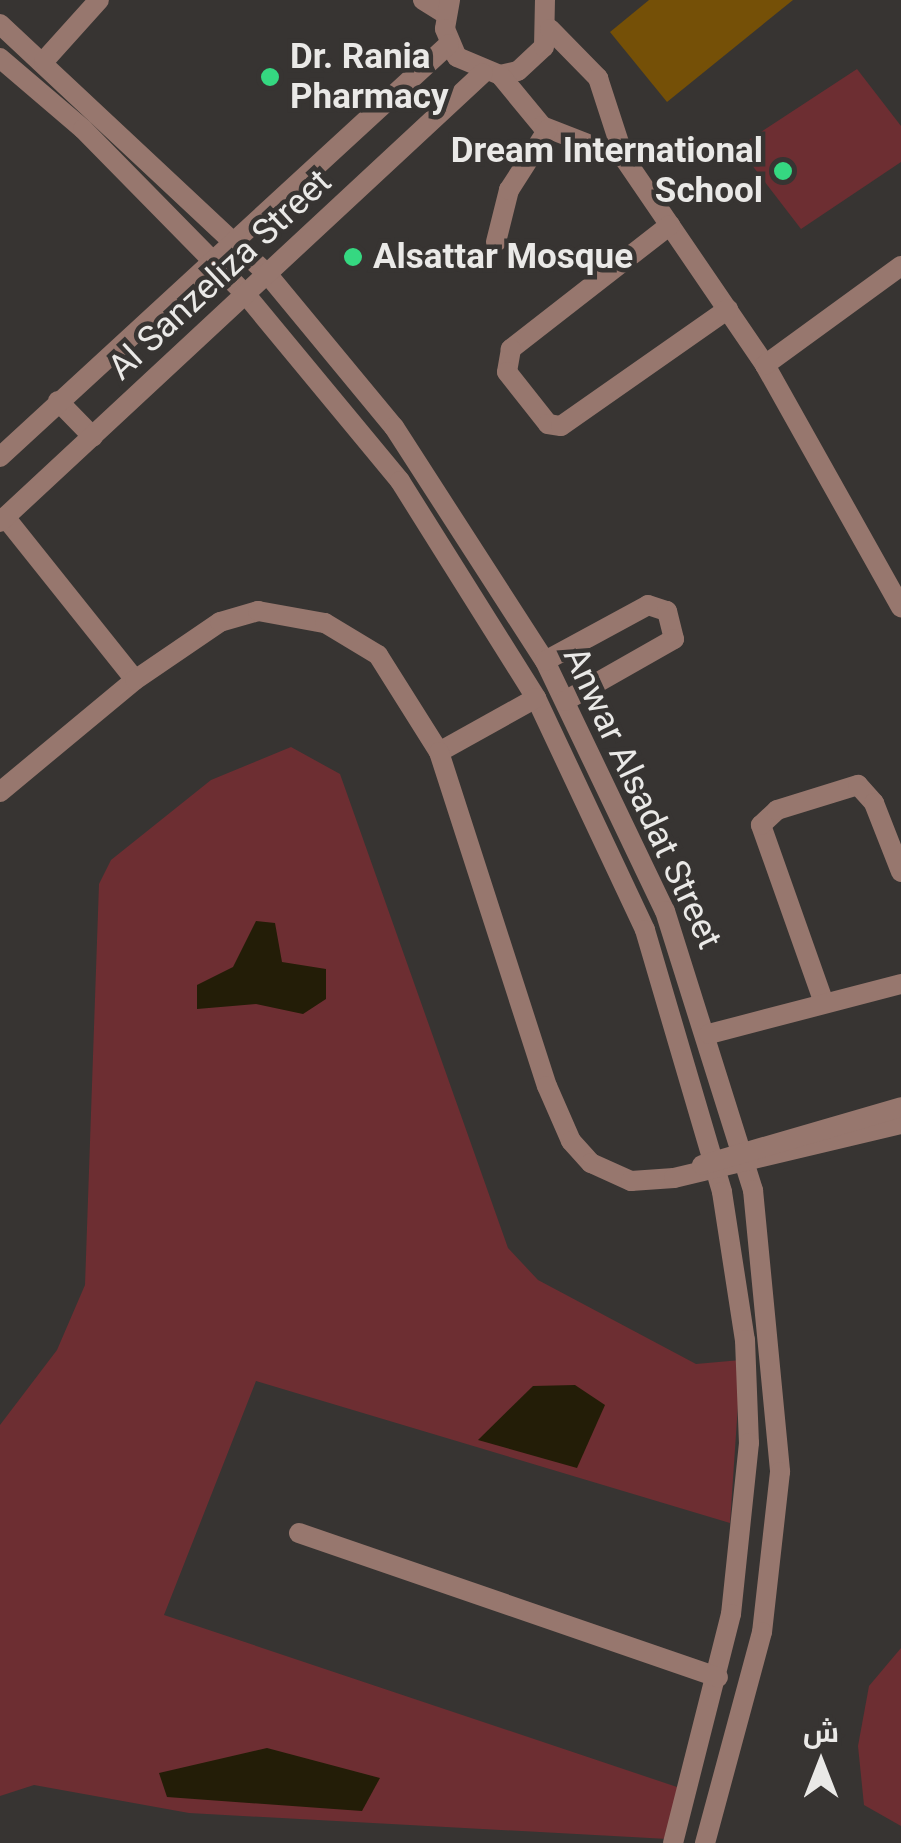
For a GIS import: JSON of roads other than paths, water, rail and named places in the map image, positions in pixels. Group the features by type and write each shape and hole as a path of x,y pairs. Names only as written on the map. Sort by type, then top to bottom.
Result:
{"street":[{"path":"44,61 99,0"},
{"path":"423,0 448,7 449,44 492,74 548,129 624,158"},
{"path":"552,11 598,78 624,158 765,364 901,608"},
{"name":"Al Sanzeliza Street","path":"3,520 492,74 533,61 552,11"},
{"name":"Anwar Alsadat Street","path":"0,24 44,61 268,276 405,443 544,661 665,911 709,1034 746,1156 771,1323 779,1491 762,1632 705,1843"},
{"name":"Al Sanzeliza Street","path":"0,457 449,44"},
{"name":"Anwar Alsadat Street","path":"0,58 248,296 400,481 536,698 645,930 715,1165 741,1304 749,1443 718,1677 673,1843"},
{"path":"496,242 510,190 548,129"},
{"path":"670,225 511,348 507,372 548,424 560,426 728,309"},
{"path":"765,364 901,266"},
{"path":"58,401 93,437"},
{"path":"3,520 135,680"},
{"path":"544,661 648,605 668,611 674,639 566,701"},
{"path":"0,792 135,680 220,622 281,612 325,623 378,655 439,752 571,1141 606,1175 631,1182 688,1174 901,1107"},
{"path":"439,752 536,698"},
{"path":"824,1003 761,825 777,810 858,785 874,803 901,872"},
{"path":"709,1034 901,984"},
{"path":"746,1156 901,1124"},
{"path":"299,1533 718,1677"}],"place":[{"name":"Dr. Rania Pharmacy","path":"270,77"},
{"name":"Dream International School","path":"783,171"},
{"name":"Alsattar Mosque","path":"353,257"}]}
